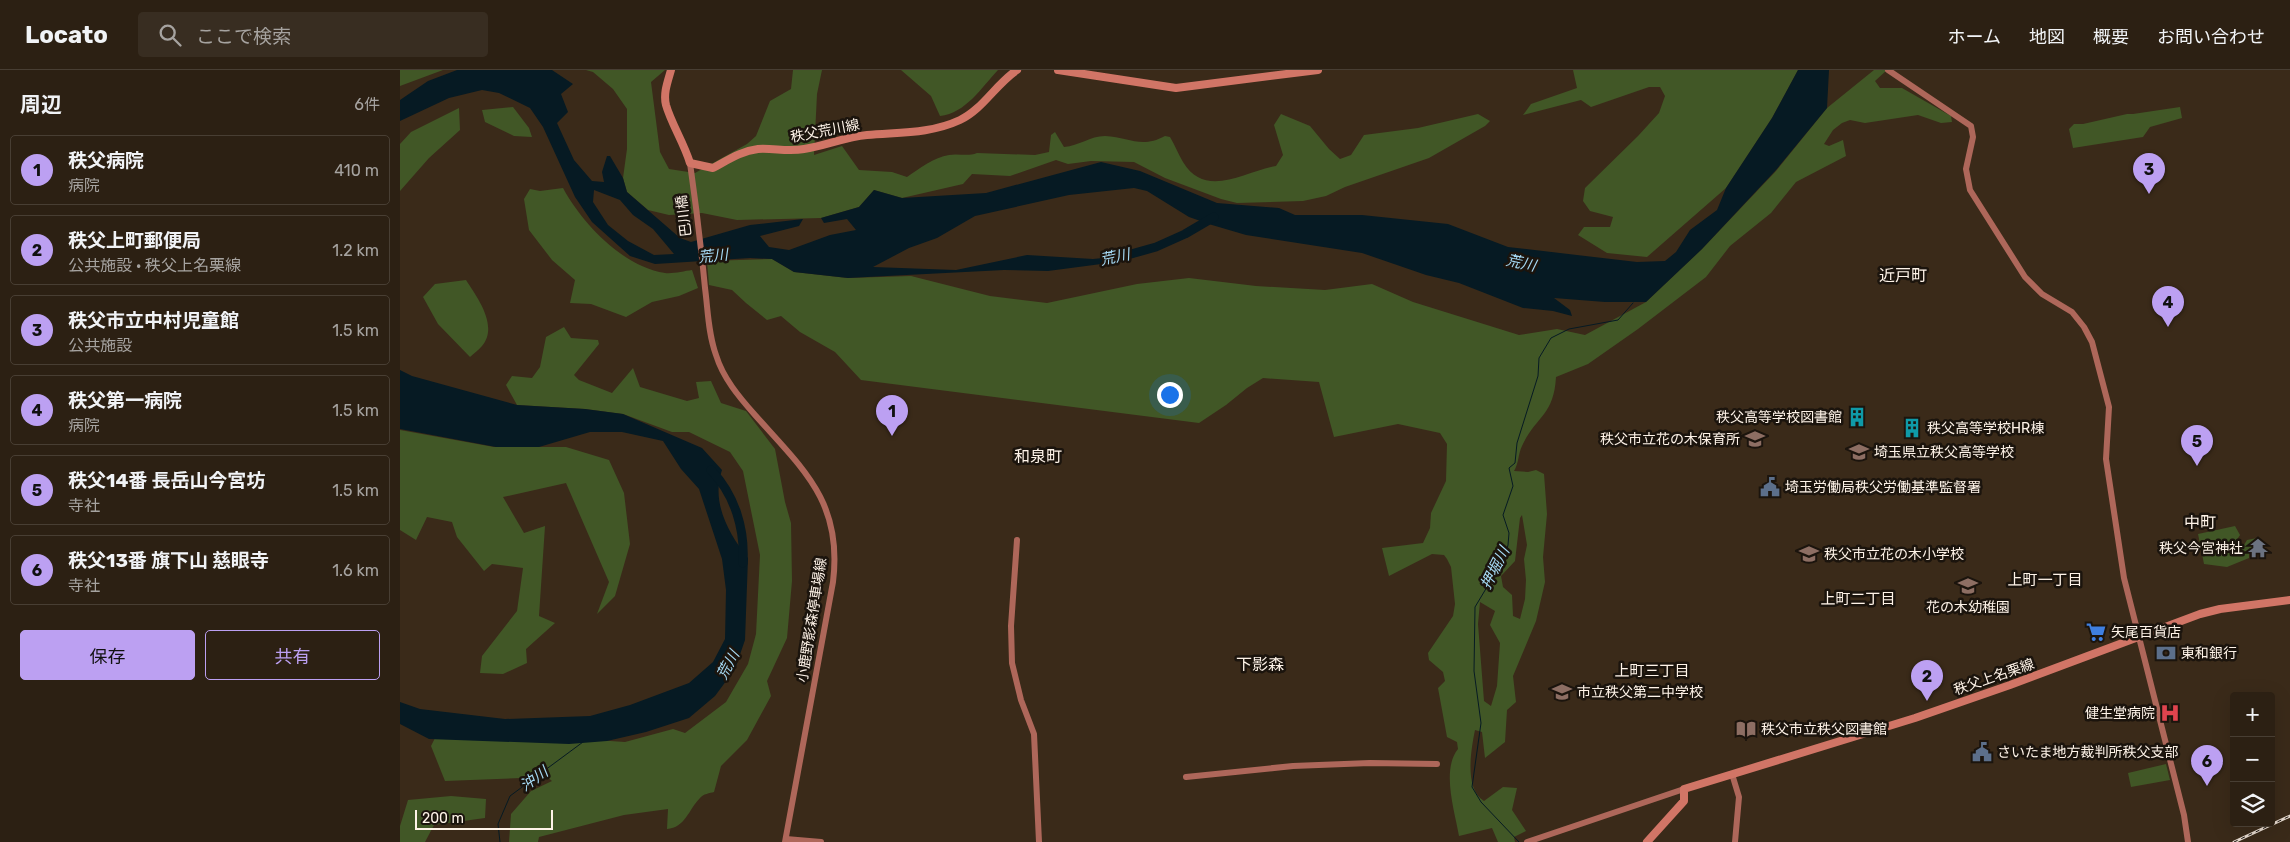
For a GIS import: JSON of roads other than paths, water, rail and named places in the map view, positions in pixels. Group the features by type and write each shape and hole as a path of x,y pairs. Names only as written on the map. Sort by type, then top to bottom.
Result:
{"main road":[{"path":"671,70 666,88 666,104 681,138 690,167"},
{"name":"秩父荒川線","path":"690,167 713,168 736,154 759,149 791,151 865,135 902,134 944,126 962,119 976,109 1007,76 1017,70"},
{"path":"1058,70 1176,88 1318,70"},
{"name":"秩父上名栗線","path":"1684,789 1915,718 2208,612 2290,600"},
{"path":"1647,842 1684,801 1684,789"}],"street":[{"path":"1888,70 1971,126 1973,136 1966,169 1970,190 2025,277 2036,289 2072,312 2084,327 2092,342 2109,407 2106,450 2109,485 2124,578 2184,815 2188,842"},
{"name":"巴川橋","path":"690,167 705,288"},
{"name":"小鹿野影森停車場線","path":"705,288 712,341 726,378 747,406 816,486 830,517 834,534 833,582 785,841"},
{"path":"1017,540 1011,626 1012,663 1021,700 1034,734 1039,842"},
{"path":"1186,777 1293,766 1370,763 1437,764"},
{"path":"1732,774 1739,797 1735,842"},
{"path":"1527,842 1684,789"},
{"path":"785,841 821,842"}],"water":[{"path":"457,70 552,70 573,84 561,94 568,112 557,123 574,160 592,181 604,182 602,172 607,156 610,156 623,178 627,192 680,238 691,242 750,225 803,219 799,226 760,236 769,247 789,250 830,235 856,230 847,219 824,223 821,218 859,207 874,190 902,198 986,193 1101,162 1140,171 1217,203 1279,208 1295,215 1362,215 1448,224 1508,247 1637,262 1665,261 1676,252 1690,230 1717,210 1726,188 1772,118 1798,70 1829,70 1827,108 1776,170 1702,249 1646,302 1605,302 1554,298 1570,310 1572,316 1553,311 1523,308 1459,283 1426,275 1362,253 1246,235 1189,217 1147,191 1134,188 1069,195 975,216 937,238 909,248 873,267 956,270 1027,255 1093,259 1133,255 1124,261 1048,271 1004,270 848,278 794,272 772,259 750,258 655,264 630,256 592,222 575,197 543,127 530,108 499,93 482,90 449,98 400,121 400,100 428,81","holes":["594,190 620,200 633,215 653,229 674,254 654,255 628,241 608,225 593,202"]},
{"path":"400,370 412,376 517,405 585,409 623,414 702,448 722,470 719,494 723,517 734,538 748,558 745,640 735,669 715,696 689,718 646,732 607,741 569,744 429,739 400,724 400,702 420,709 505,719 590,716 630,705 689,683 713,662 725,639 726,590 722,559 699,489 681,469 663,441 622,432 590,432 539,447 496,447 400,429"}],"waterway":[{"name":"荒川","path":"1113,259 1156,247 1185,234 1214,217"},
{"name":"押堀川","path":"1519,842 1481,802 1472,787 1481,723 1474,671 1475,607 1505,557 1509,533 1503,515 1513,486 1509,468 1515,463 1517,443 1538,376 1539,358 1551,338 1569,329 1618,320 1633,303"},
{"name":"荒川","path":"711,470 726,490 737,513 742,538 743,563"},
{"name":"沖川","path":"500,842 498,824 510,796 583,742"}],"railway":[{"path":"2234,842 2290,816"}],"place":[{"name":"秩父市立中村児童館","path":"2149,194"},
{"name":"秩父第一病院","path":"2168,327"},
{"name":"秩父高等学校図書館","path":"1857,417"},
{"name":"秩父高等学校HR棟","path":"1912,428"},
{"name":"秩父病院","path":"892,436"},
{"name":"秩父市立花の木保育所","path":"1755,439"},
{"name":"埼玉県立秩父高等学校","path":"1859,452"},
{"name":"秩父14番 長岳山今宮坊","path":"2197,466"},
{"name":"埼玉労働局秩父労働基準監督署","path":"1770,487"},
{"name":"秩父今宮神社","path":"2258,548"},
{"name":"秩父市立花の木小学校","path":"1809,554"},
{"name":"花の木幼稚園","path":"1968,586"},
{"name":"矢尾百貨店","path":"2096,632"},
{"name":"東和銀行","path":"2166,653"},
{"name":"市立秩父第二中学校","path":"1562,692"},
{"name":"秩父上町郵便局","path":"1927,701"},
{"name":"健生堂病院","path":"2170,713"},
{"name":"秩父市立秩父図書館","path":"1746,729"},
{"name":"さいたま地方裁判所秩父支部","path":"1982,752"},
{"name":"秩父13番 旗下山 慈眼寺","path":"2207,786"}],"district":[{"name":"近戸町","path":"1903,275"},
{"name":"和泉町","path":"1038,456"},
{"name":"中町","path":"2200,522"},
{"name":"上町一丁目","path":"2045,580"},
{"name":"上町二丁目","path":"1858,599"},
{"name":"下影森","path":"1260,664"},
{"name":"上町三丁目","path":"1652,671"}]}
